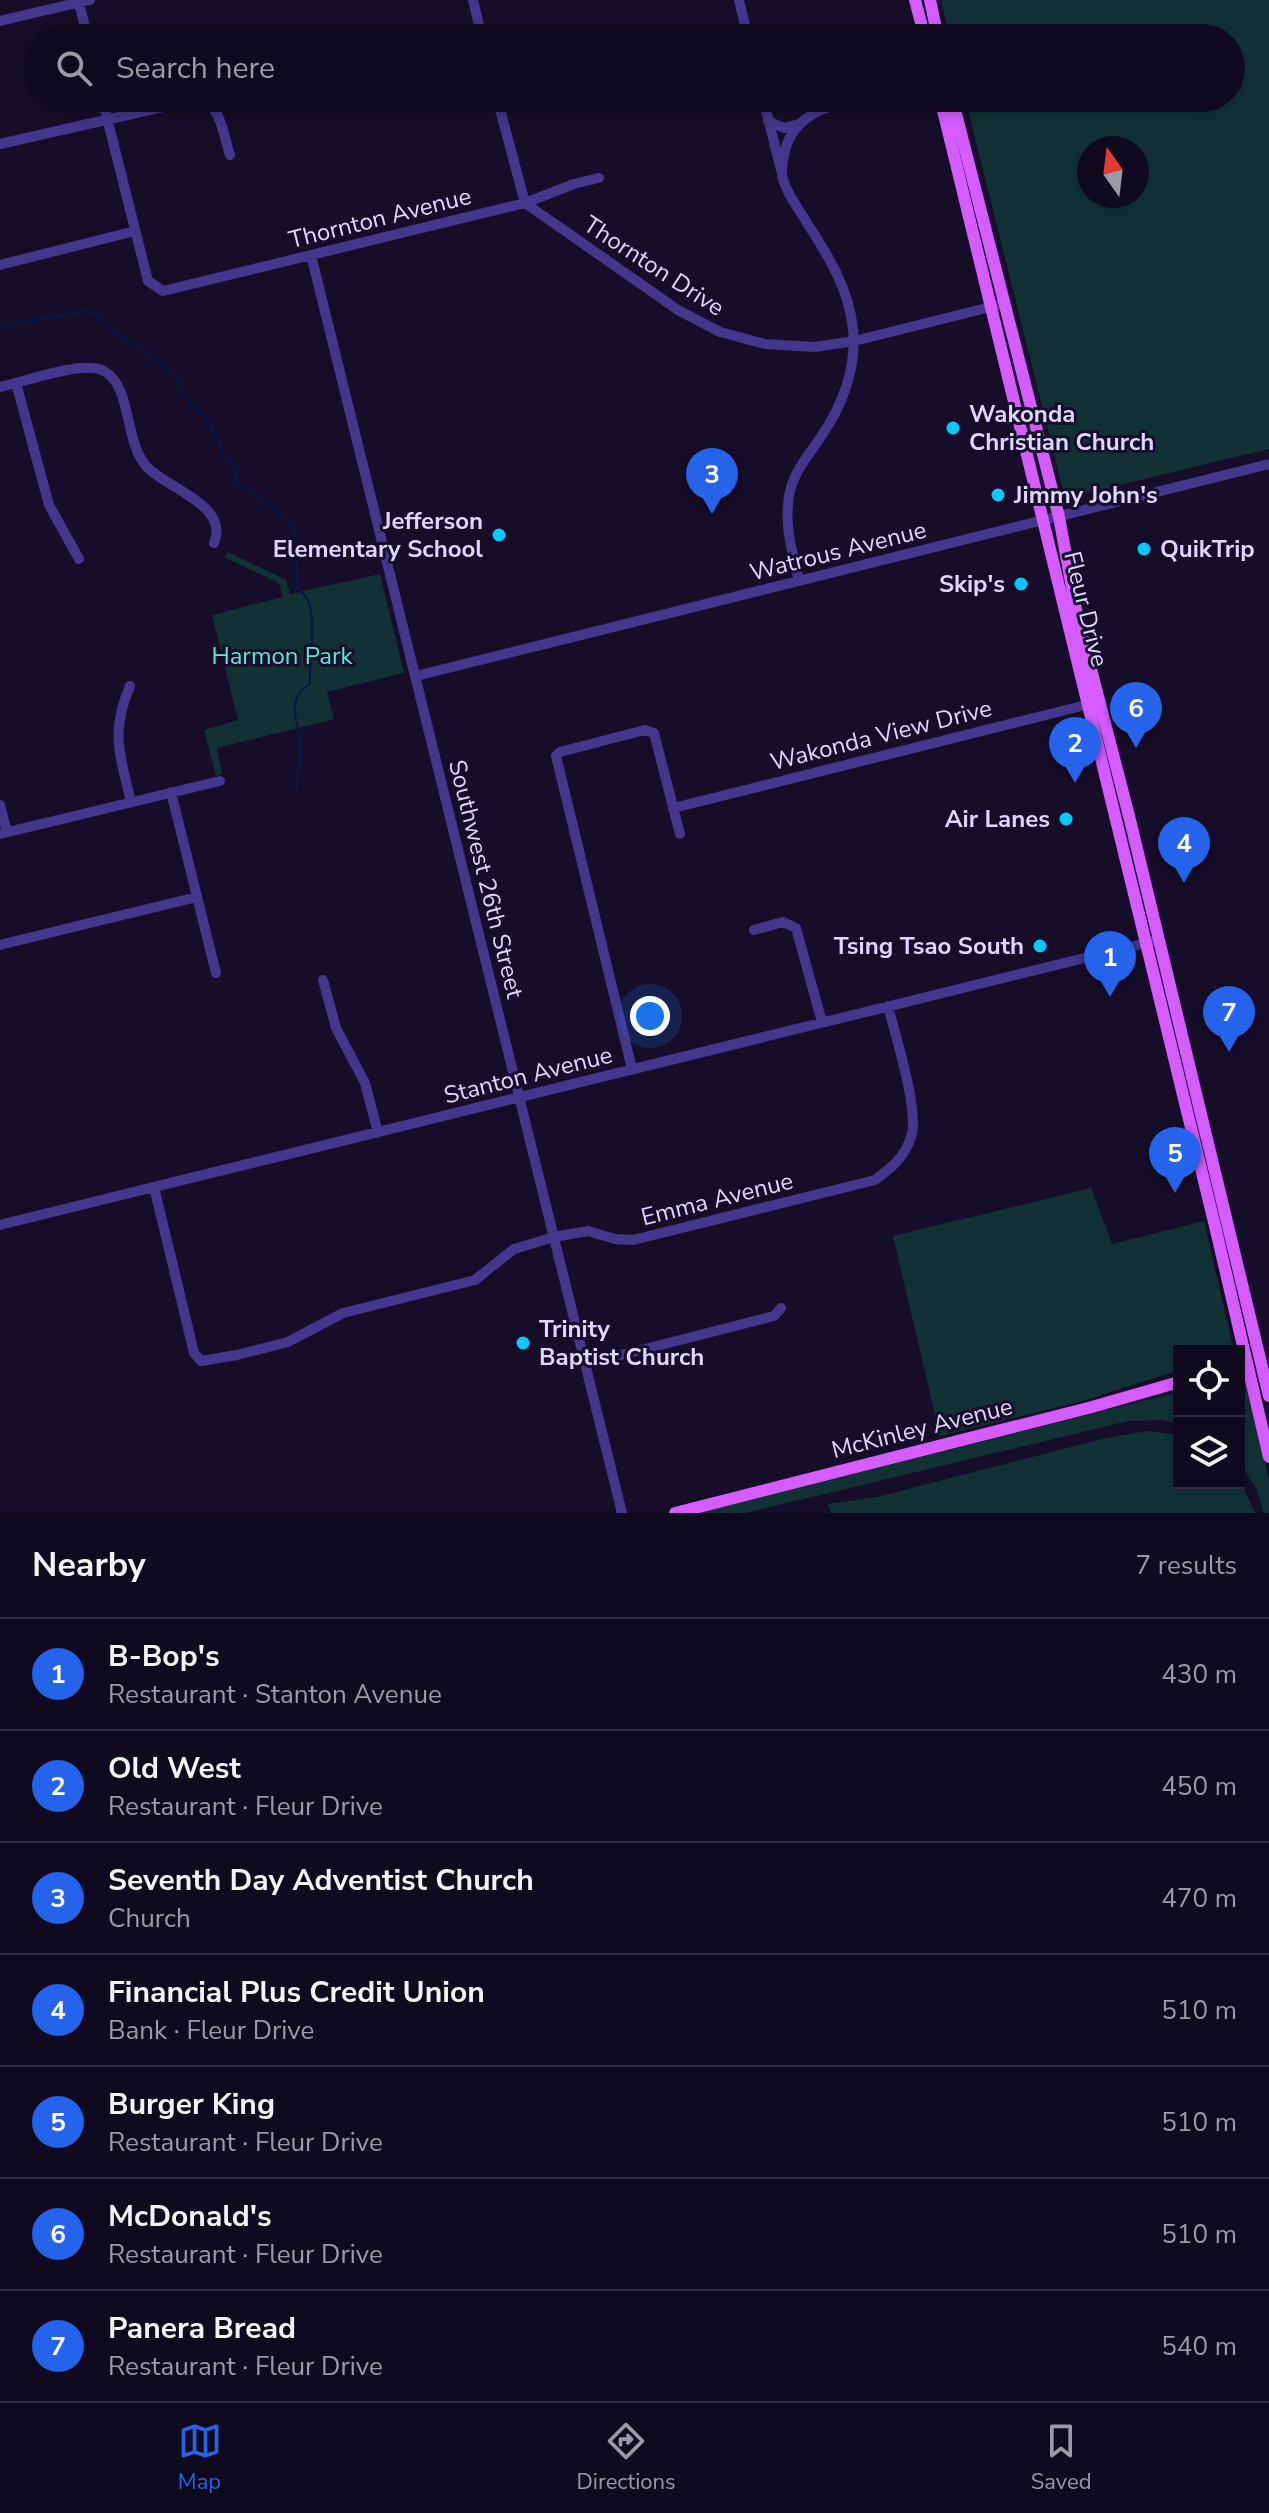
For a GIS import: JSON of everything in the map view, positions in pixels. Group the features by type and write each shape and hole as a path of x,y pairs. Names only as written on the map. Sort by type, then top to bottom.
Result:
{"main road":[{"path":"915,0 921,24"},
{"path":"930,0 935,24"},
{"name":"Fleur Drive","path":"944,112 1059,517 1093,704 1238,1345"},
{"name":"Fleur Drive","path":"955,112 1042,521 1159,939 1265,1359 1269,1396"},
{"path":"1245,1364 1265,1359"},
{"name":"Fleur Drive","path":"1245,1372 1269,1457"},
{"name":"McKinley Avenue","path":"675,1513 1173,1384"}],"street":[{"path":"473,0 479,24"},
{"path":"739,0 745,24"},
{"path":"0,21 82,1 86,24"},
{"path":"0,265 135,231 106,112"},
{"path":"0,144 134,112"},
{"path":"217,112 230,155"},
{"path":"501,112 525,203"},
{"path":"766,112 782,175 842,285 853,326 850,371 838,408 802,463 789,494 787,527 799,581"},
{"path":"768,121 784,128 799,124 815,112"},
{"path":"782,175 786,148 799,124"},
{"name":"Thornton Avenue","path":"135,231 148,281 157,289 169,290 525,203 599,178"},
{"name":"Thornton Drive","path":"525,203 678,310 720,332 742,339 789,347 836,345 998,305"},
{"name":"Southwest 26th Street","path":"311,255 622,1513"},
{"path":"0,387 87,366 105,371 119,385 137,454 155,475 208,510 217,529 214,543"},
{"path":"16,383 49,505 79,559"},
{"name":"Watrous Avenue","path":"416,676 1269,464"},
{"path":"130,686 121,707 117,738 131,802"},
{"name":"Wakonda View Drive","path":"673,808 1093,704"},
{"path":"632,1069 555,761 560,752 645,730 654,733 680,834"},
{"path":"0,805 4,833 220,781"},
{"path":"171,792 216,973"},
{"path":"0,945 197,897"},
{"path":"754,930 783,922 796,928 822,1022"},
{"name":"Stanton Avenue","path":"0,1225 1159,939"},
{"path":"323,980 336,1028 365,1083 378,1133"},
{"name":"Emma Avenue","path":"154,1187 194,1353 201,1361 237,1355 288,1342 343,1313 475,1280 514,1249 554,1237 588,1231 615,1239 639,1239 875,1180 896,1165 913,1135 912,1104 888,1006"},
{"path":"586,1364 774,1316 781,1308"}],"green space":[{"path":"941,0 1269,0 1269,449 1065,498 968,112 1245,112 1245,24 947,24"},
{"name":"Harmon Park","path":"228,552 286,580 290,594 380,574 404,673 327,692 334,719 217,748 222,774 216,776 204,730 238,720 212,615 283,597 279,583 224,557"},
{"path":"1091,1188 1112,1244 1204,1221 1233,1345 1173,1345 1173,1372 1083,1401 940,1436 893,1236"},
{"path":"1245,1383 1269,1481 1269,1513 1264,1513 1257,1490 1245,1471"},
{"path":"1173,1394 1173,1423 1128,1421 745,1513 699,1513"},
{"path":"1147,1431 1173,1434 1173,1489 1244,1489 1255,1513 831,1513 828,1504 877,1497 1102,1439"}],"waterway":[{"path":"0,327 86,311 97,314 106,328 142,349 180,381 182,393 210,422 223,452 234,465 237,484 254,493 291,524 296,534 297,588 308,601 312,622 310,684 301,691 295,707 302,753 296,796"}],"place":[{"name":"Wakonda Christian Church","path":"953,428"},
{"name":"Jimmy John's","path":"998,495"},
{"name":"Seventh Day Adventist Church","path":"712,514"},
{"name":"Jefferson Elementary School","path":"499,535"},
{"name":"QuikTrip","path":"1144,549"},
{"name":"Skip's","path":"1021,584"},
{"name":"McDonald's","path":"1136,748"},
{"name":"Old West","path":"1075,783"},
{"name":"Air Lanes","path":"1066,819"},
{"name":"Financial Plus Credit Union","path":"1184,883"},
{"name":"Tsing Tsao South","path":"1040,946"},
{"name":"B-Bop's","path":"1110,997"},
{"name":"Panera Bread","path":"1229,1052"},
{"name":"Burger King","path":"1175,1193"},
{"name":"Trinity Baptist Church","path":"523,1343"}]}
